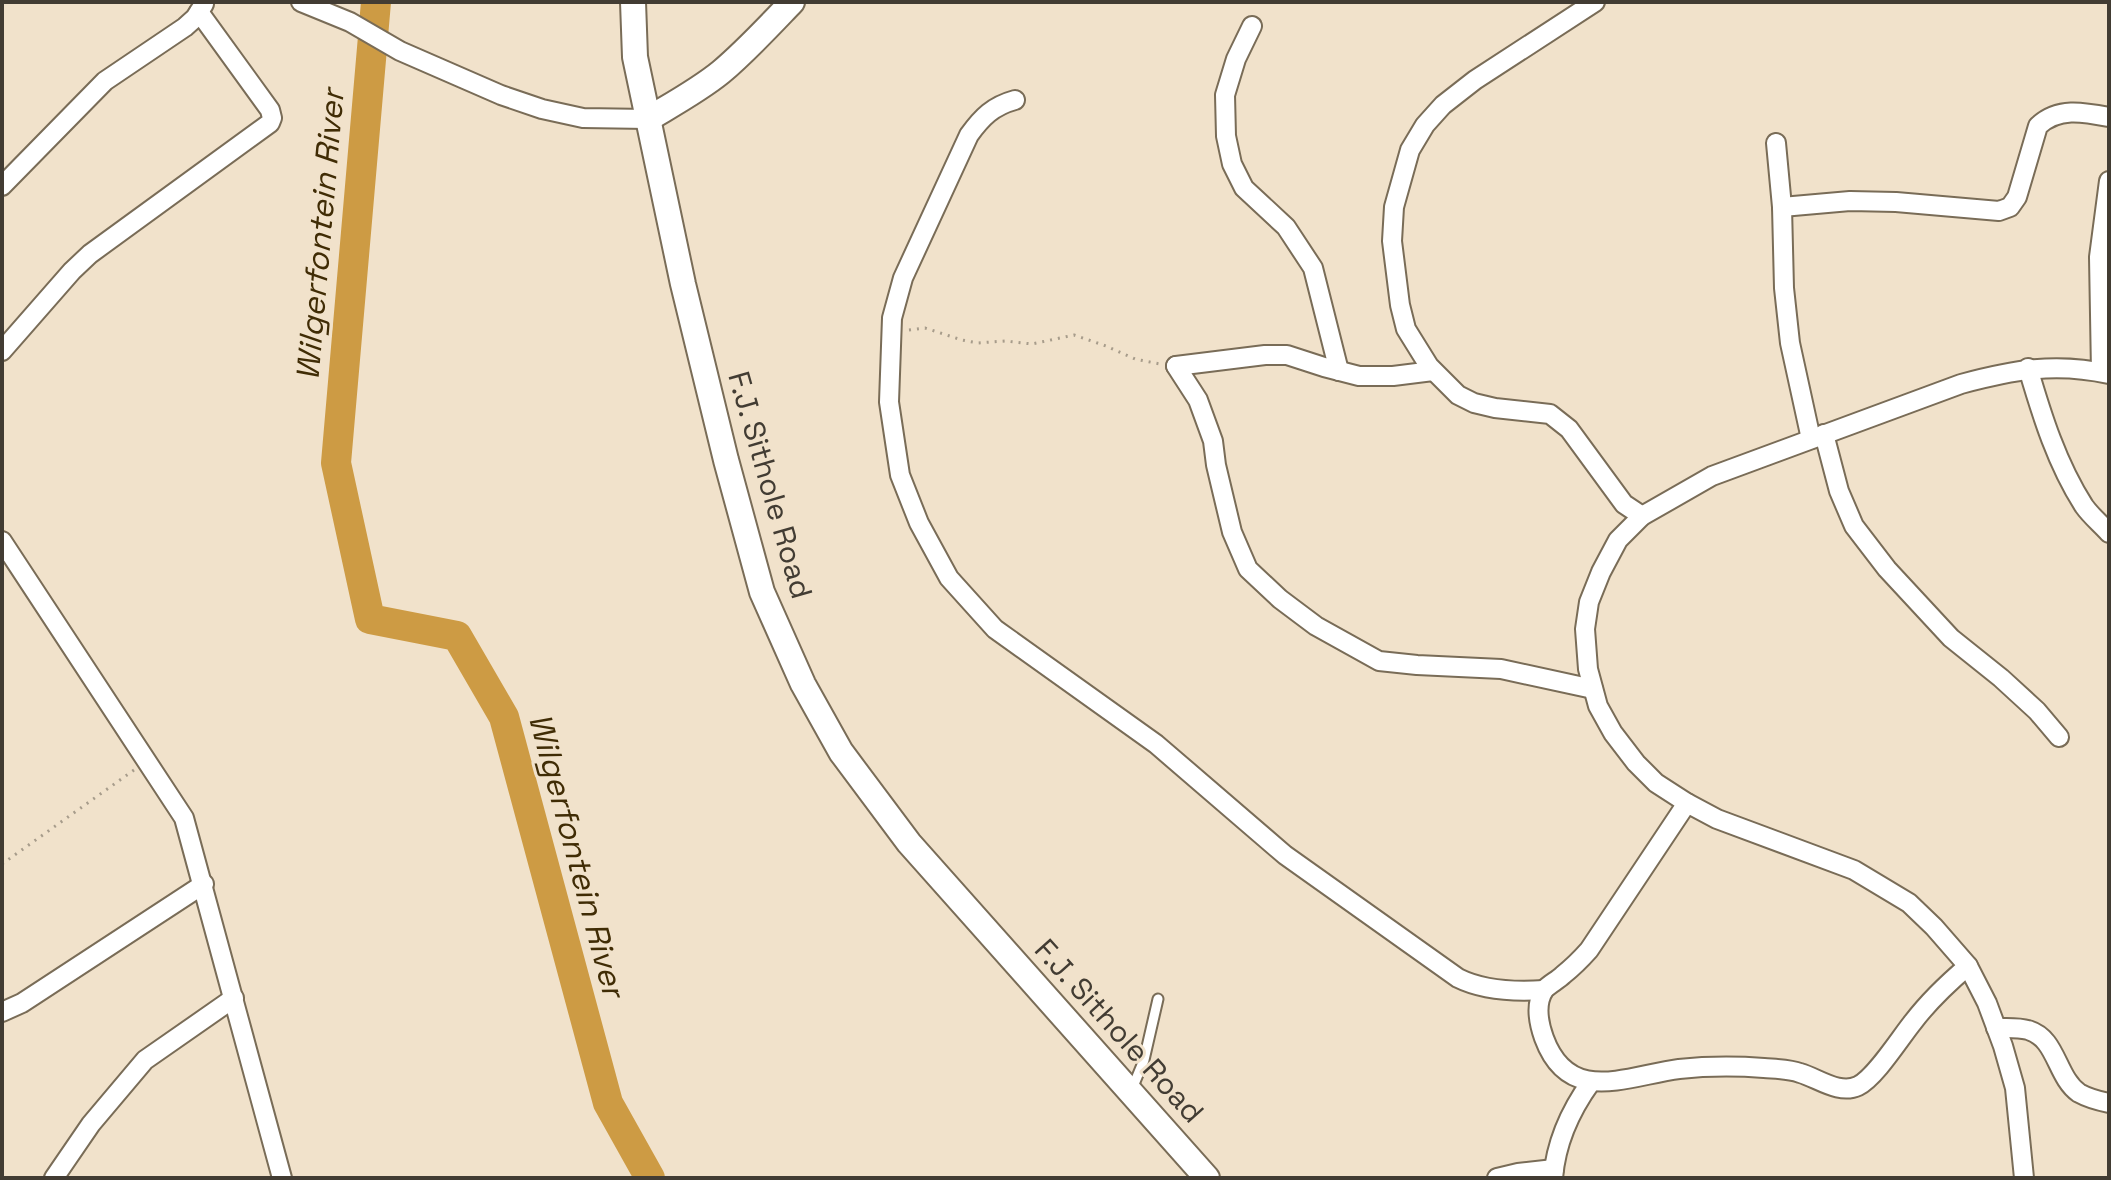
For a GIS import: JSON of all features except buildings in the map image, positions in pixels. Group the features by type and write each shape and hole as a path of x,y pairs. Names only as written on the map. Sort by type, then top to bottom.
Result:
{"street":[{"path":"301,2 350,22 400,51 501,95 542,109 583,118 648,119 720,72 792,2"},
{"name":"F.J. Sithole Road","path":"633,2 635,57 683,284 734,490 762,592 803,684 841,752 909,843 1207,1178"},
{"path":"1595,2 1475,80 1443,105 1425,125 1410,150 1394,207 1392,241 1406,329 1433,371 1458,395 1474,403 1550,414 1569,429 1624,504 1642,516"},
{"path":"2,186 105,81 185,27 202,7 270,110 270,123 90,254 2,351"},
{"path":"1252,26 1236,59 1225,95 1226,136 1232,164 1244,188 1286,227 1313,268 1339,371"},
{"path":"1015,100 999,104 980,120 969,135 903,278 892,318 889,402 900,475 919,523 949,578 995,629 1156,744 1285,855 1458,978 1473,985 1517,991 1544,990"},
{"path":"1782,207 1850,201 1999,211 2010,207 2017,197 2038,126 2045,119 2070,112 2109,117"},
{"path":"1776,143 1790,343 1818,437 1854,526 1887,569 1951,638 2037,711 2059,737"},
{"path":"2024,1178 2015,1088 1987,1003 1968,966 1909,903 1854,870 1717,819 1656,783 1613,733 1598,706 1588,669 1585,629 1589,602 1618,540 1642,516 1712,476 1961,384 2028,368 2072,367 2105,373 2099,312 2099,257 2109,181"},
{"path":"1433,371 1359,376 1287,355 1176,366 1198,400 1213,441 1232,532 1248,569 1280,599 1316,626 1379,661 1501,669 1593,689"},
{"path":"2028,368 2044,424 2064,468 2085,508 2109,533"},
{"path":"2,541 184,818 282,1178"},
{"path":"1687,803 1589,950 1544,990 1538,1023 1553,1058 1569,1075 1591,1082 1629,1080 1676,1070 1724,1066 1798,1072 1834,1086 1855,1088 1875,1071 1944,986 1968,966"},
{"path":"2,1012 22,1003 204,884"},
{"path":"54,1178 91,1124 145,1060 234,998"},
{"path":"1996,1028 2030,1030 2038,1035 2044,1039 2077,1091 2099,1102 2109,1103"},
{"path":"1497,1178 1518,1173 1553,1173 1566,1123 1591,1082"}],"lane":[{"path":"1130,1092 1144,1060 1158,999"}],"path":[{"path":"891,340 920,328 978,343 1005,341 1032,344 1074,335 1135,359 1176,366"},
{"path":"2,864 147,761"}],"waterway":[{"name":"Wilgerfontein River","path":"376,2 336,463 370,619 457,636 504,717 608,1103 650,1178"}]}
